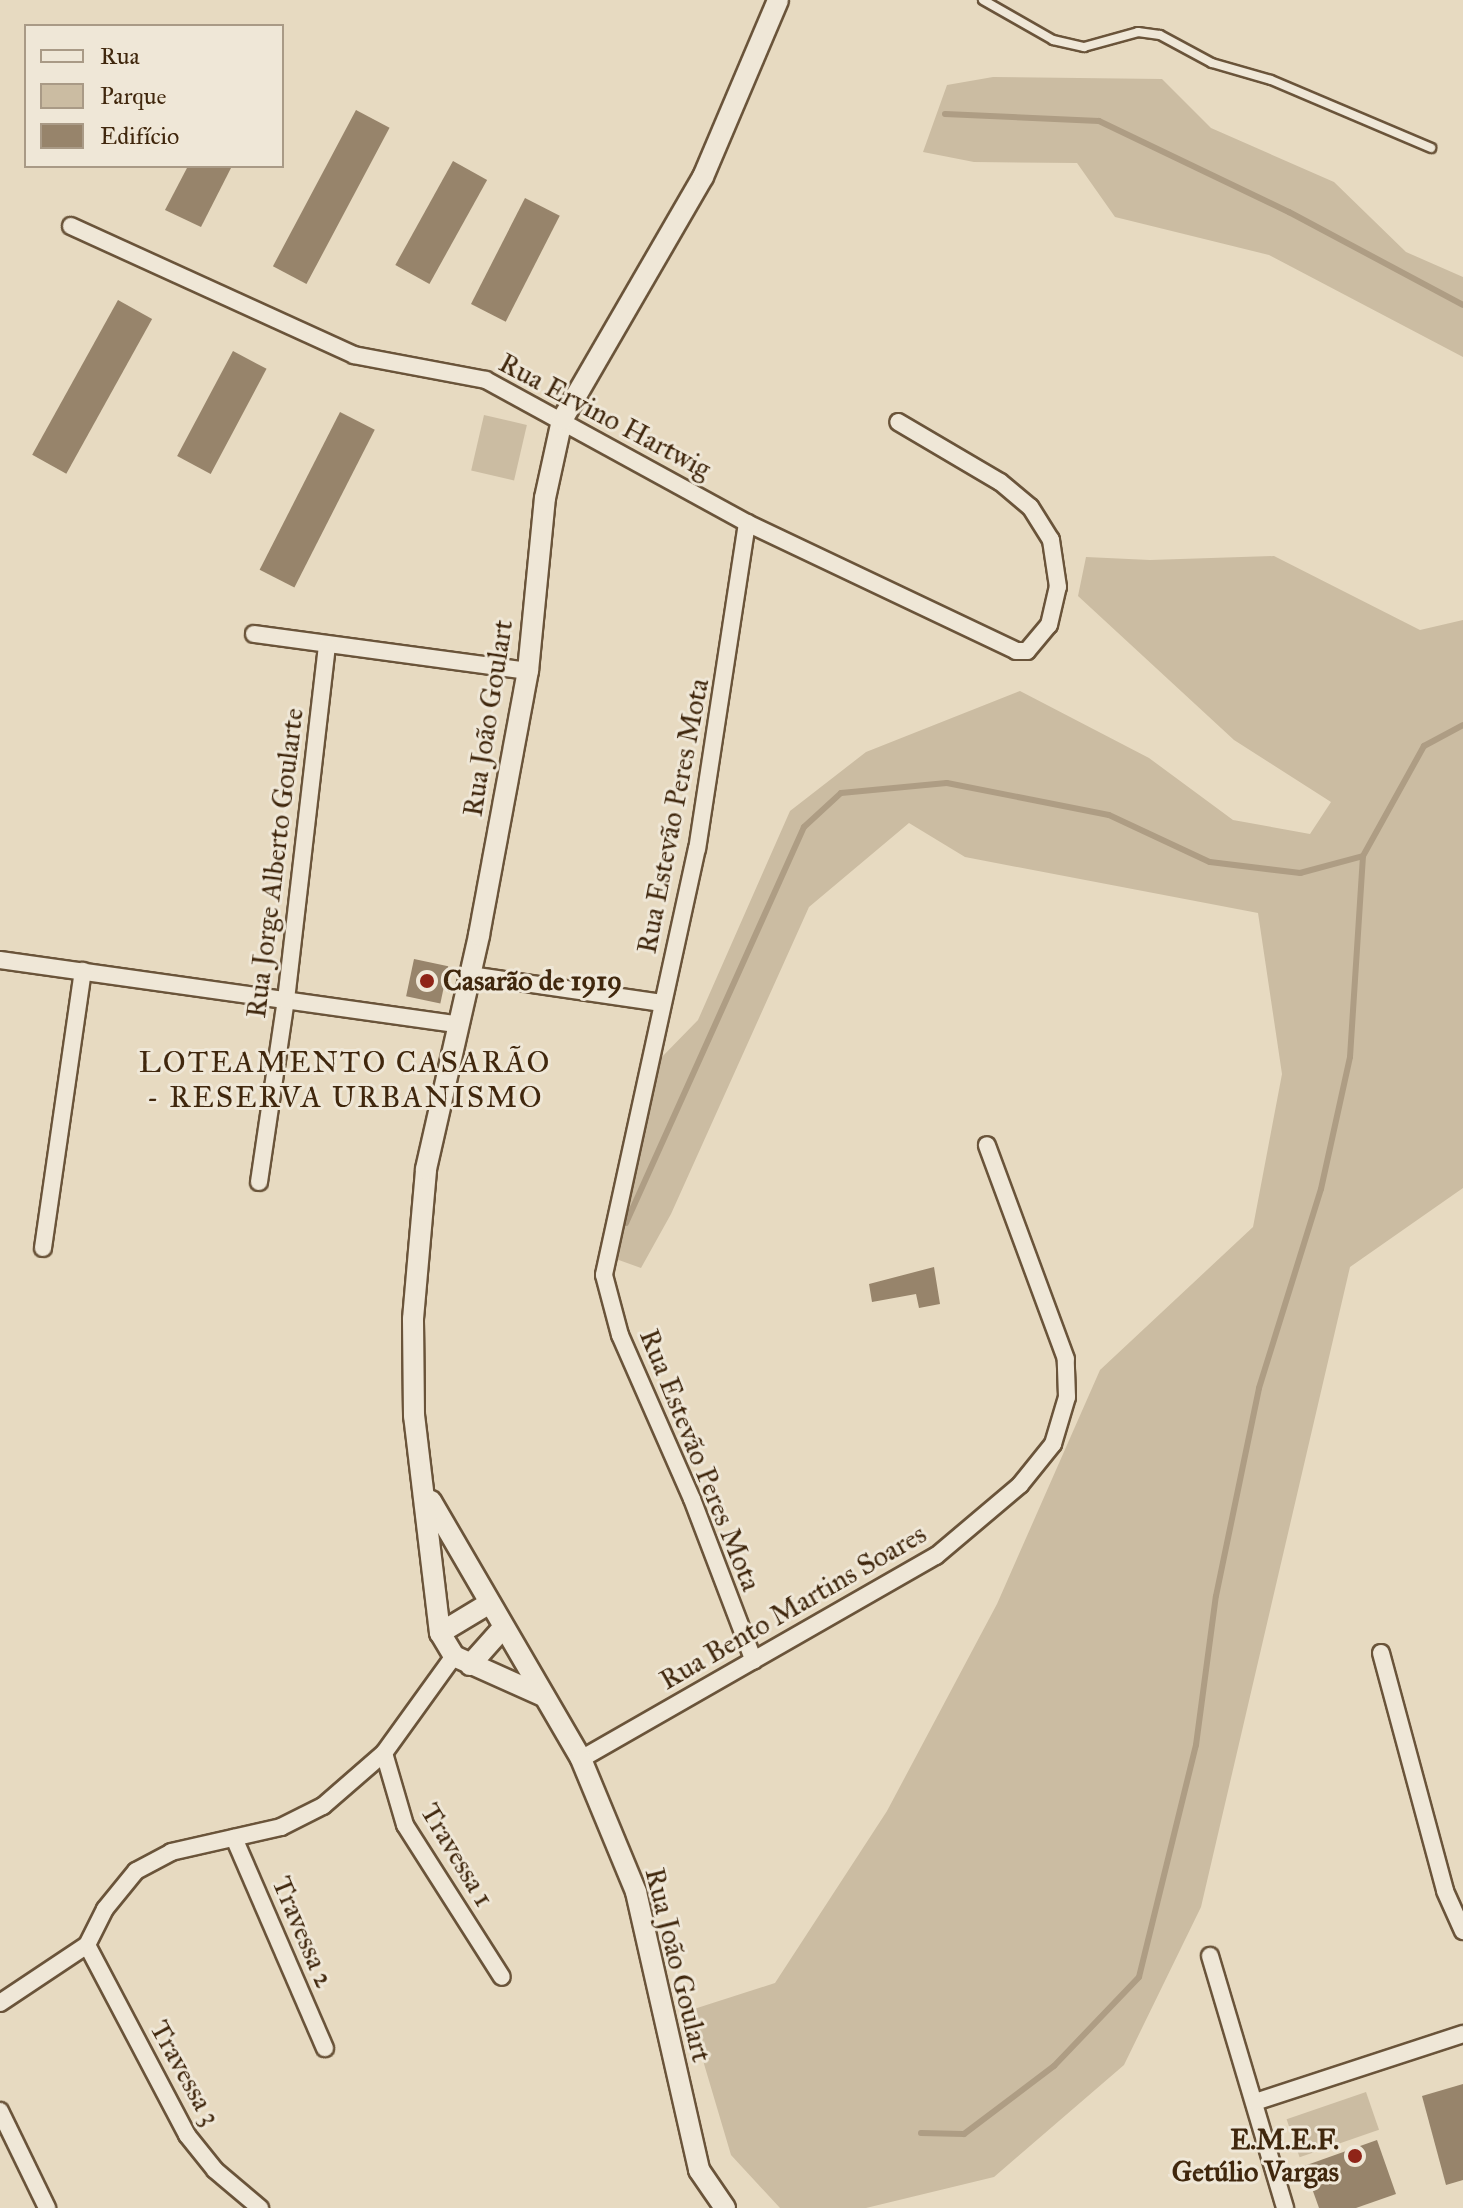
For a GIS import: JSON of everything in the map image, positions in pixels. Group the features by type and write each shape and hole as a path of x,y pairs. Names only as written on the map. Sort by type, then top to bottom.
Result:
{"street":[{"name":"Rua João Goulart","path":"462,1660 440,1633 414,1416 413,1319 426,1169 470,975 528,671 545,498 562,420 703,177 778,0"},
{"name":"Rua Ervino Hartwig","path":"71,226 354,355 402,368 464,372 562,420 747,523 1016,651 1027,651 1049,625 1058,587 1051,540 1030,507 1000,482 898,422"},
{"name":"Rua Estevão Peres Mota","path":"747,523 697,848 604,1275 620,1335 692,1499 754,1661"},
{"path":"254,634 528,671"},
{"name":"Rua Jorge Alberto Goularte","path":"259,1182 286,1000 327,646"},
{"path":"0,960 458,1024"},
{"path":"43,1248 83,971"},
{"path":"470,975 662,1003"},
{"name":"Rua Bento Martins Soares","path":"581,1759 936,1556 1020,1485 1053,1444 1067,1397 1066,1359 987,1145"},
{"name":"Rua João Goulart","path":"425,1491 502,1629 581,1759 636,1892 699,2170 725,2208"},
{"path":"440,1633 488,1604"},
{"path":"0,2003 87,1945 105,1909 136,1871 171,1852 281,1827 323,1806 384,1753 462,1660 502,1629"},
{"path":"1381,1653 1445,1891 1463,1931"},
{"path":"462,1660 543,1696"},
{"name":"Travessa 1","path":"384,1753 405,1825 502,1977"},
{"name":"Travessa 2","path":"234,1838 325,2048"},
{"name":"Travessa 3","path":"87,1945 187,2135 215,2170 260,2208"},
{"path":"1210,1956 1285,2208"},
{"path":"1255,2102 1463,2034"},
{"path":"0,2111 47,2208"}],"lane":[{"path":"983,0 1053,40 1074,45 1138,32 1160,35 1212,63 1271,80 1431,148"}],"green space":[{"path":"993,77 1162,79 1211,128 1334,182 1406,252 1463,277 1463,357 1269,255 1115,217 1077,163 974,162 923,152 947,85"},
{"path":"484,415 527,425 514,480 471,471"},
{"path":"1274,556 1420,630 1463,620 1463,1188 1350,1267 1201,1907 1124,2065 994,2177 866,2208 780,2208 731,2155 699,2047 694,2009 775,1983 887,1811 997,1604 1100,1370 1253,1227 1282,1074 1258,913 965,857 909,823 809,907 671,1214 641,1268 616,1259 631,1165 658,1061 698,1020 790,811 866,752 1020,691 1149,758 1233,820 1310,834 1331,802 1234,740 1078,596 1086,557 1150,560"},
{"path":"1366,2092 1379,2130 1300,2157 1287,2119"}],"building":[{"path":"356,110 390,128 306,284 273,266"},
{"path":"453,161 487,180 429,284 395,265"},
{"path":"187,168 231,168 201,227 165,210"},
{"path":"525,198 560,216 506,322 471,304"},
{"path":"118,300 152,319 66,474 32,455"},
{"path":"233,351 267,369 211,474 177,456"},
{"path":"340,412 375,430 294,587 260,570"},
{"name":"Casarão de 1919","path":"414,959 448,966 440,1003 406,996"},
{"path":"934,1267 940,1304 919,1308 916,1294 872,1302 869,1284"},
{"path":"1463,2084 1463,2180 1446,2185 1422,2096"},
{"path":"1377,2140 1396,2194 1356,2208 1319,2208 1304,2166"}],"waterway":[{"path":"945,114 1099,121 1289,212 1463,305"},
{"path":"626,1223 804,827 841,793 947,783 1109,815 1210,862 1300,873 1363,856 1424,746 1463,725"},
{"path":"921,2133 964,2134 1054,2066 1139,1977 1196,1745 1216,1596 1259,1388 1321,1189 1350,1057 1363,856"}],"place":[{"name":"Casarão de 1919","path":"427,981"},
{"name":"E.M.E.F. Getúlio Vargas","path":"1355,2156"}],"district":[{"name":"LOTEAMENTO CASARÃO - RESERVA URBANISMO","path":"345,1079"}]}
